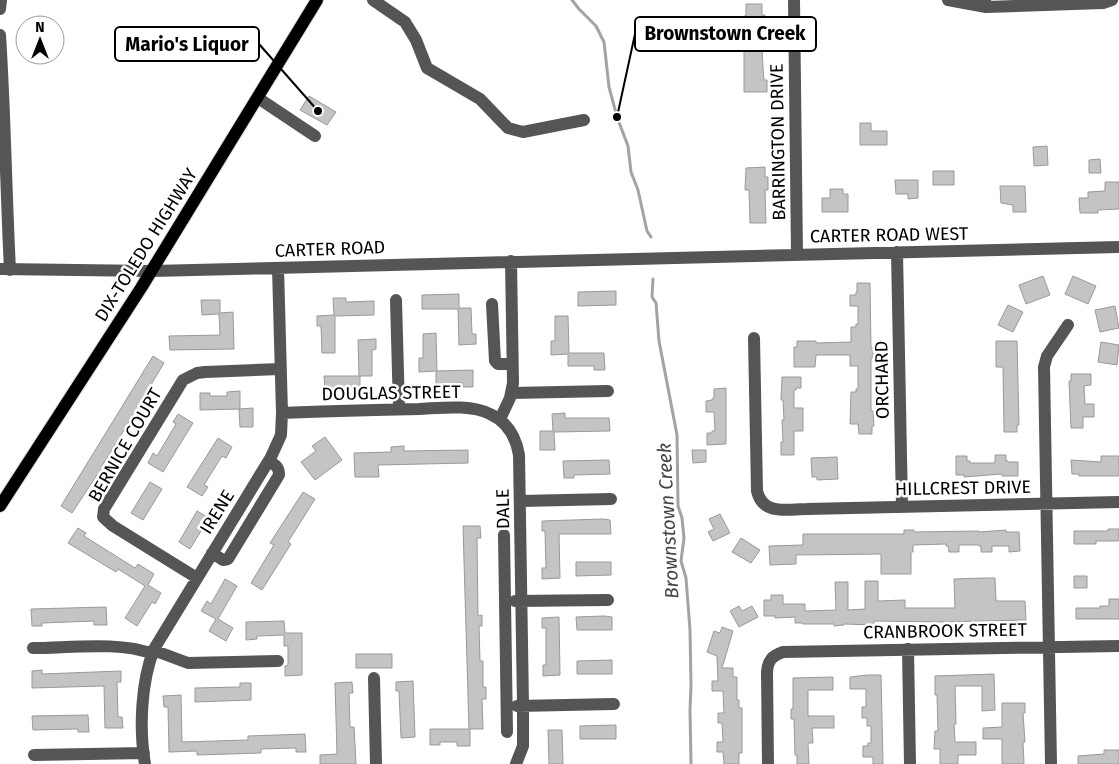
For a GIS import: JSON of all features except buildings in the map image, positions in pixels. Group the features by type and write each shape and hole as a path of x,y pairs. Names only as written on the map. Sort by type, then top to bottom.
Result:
{"main road":[{"name":"DIX-TOLEDO HIGHWAY","path":"0,506 152,271 317,0"}],"street":[{"path":"0,9 1,0"},
{"path":"372,0 405,22 416,40 427,68 480,99 508,128 523,132 584,120"},
{"name":"BARRINGTON DRIVE","path":"794,0 797,254"},
{"path":"948,0 985,3 1103,4 1112,0"},
{"path":"0,35 6,172 5,270"},
{"path":"258,98 315,136"},
{"name":"CARTER ROAD WEST","path":"660,257 1119,246"},
{"name":"ORCHARD","path":"897,252 902,507"},
{"name":"CARTER ROAD","path":"5,270 152,271 660,257"},
{"path":"500,419 512,393 511,261"},
{"name":"IRENE","path":"144,758 143,690 153,652 196,578 269,461 281,435 278,268"},
{"path":"396,300 399,409"},
{"path":"492,304 495,361 498,364 512,364"},
{"path":"1051,764 1044,367 1047,356 1068,324"},
{"name":"HILLCREST DRIVE","path":"754,338 757,491 758,498 763,505 774,509 807,509 1119,502"},
{"name":"BERNICE COURT","path":"196,578 113,526 103,516 104,509 183,380 196,373 205,372 280,370"},
{"path":"512,393 608,391"},
{"name":"DOUGLAS STREET","path":"282,413 399,409 472,410 485,412 500,419"},
{"name":"DALE","path":"500,419 507,426 517,444 519,455 523,746 516,764"},
{"path":"521,501 611,499"},
{"path":"504,535 508,732"},
{"path":"505,601 608,600"},
{"name":"CRANBROOK STREET","path":"768,764 767,672 772,657 783,652 1119,646"},
{"path":"33,648 126,647 188,662 278,661"},
{"path":"908,649 910,764"},
{"path":"374,678 376,764"},
{"path":"507,707 614,704"},
{"path":"34,755 144,758"}],"waterway":[{"name":"Brownstown Creek","path":"572,0 596,26 604,42 609,87 617,117 628,146 631,172 638,190 647,231 651,237"},
{"name":"Brownstown Creek","path":"653,279 652,297 656,303 659,341 677,435 678,506 682,518 684,538 681,561 686,578 690,630 691,764"}],"place":[{"name":"Mario's Liquor","path":"318,111"},
{"name":"Brownstown Creek","path":"617,117"}]}
